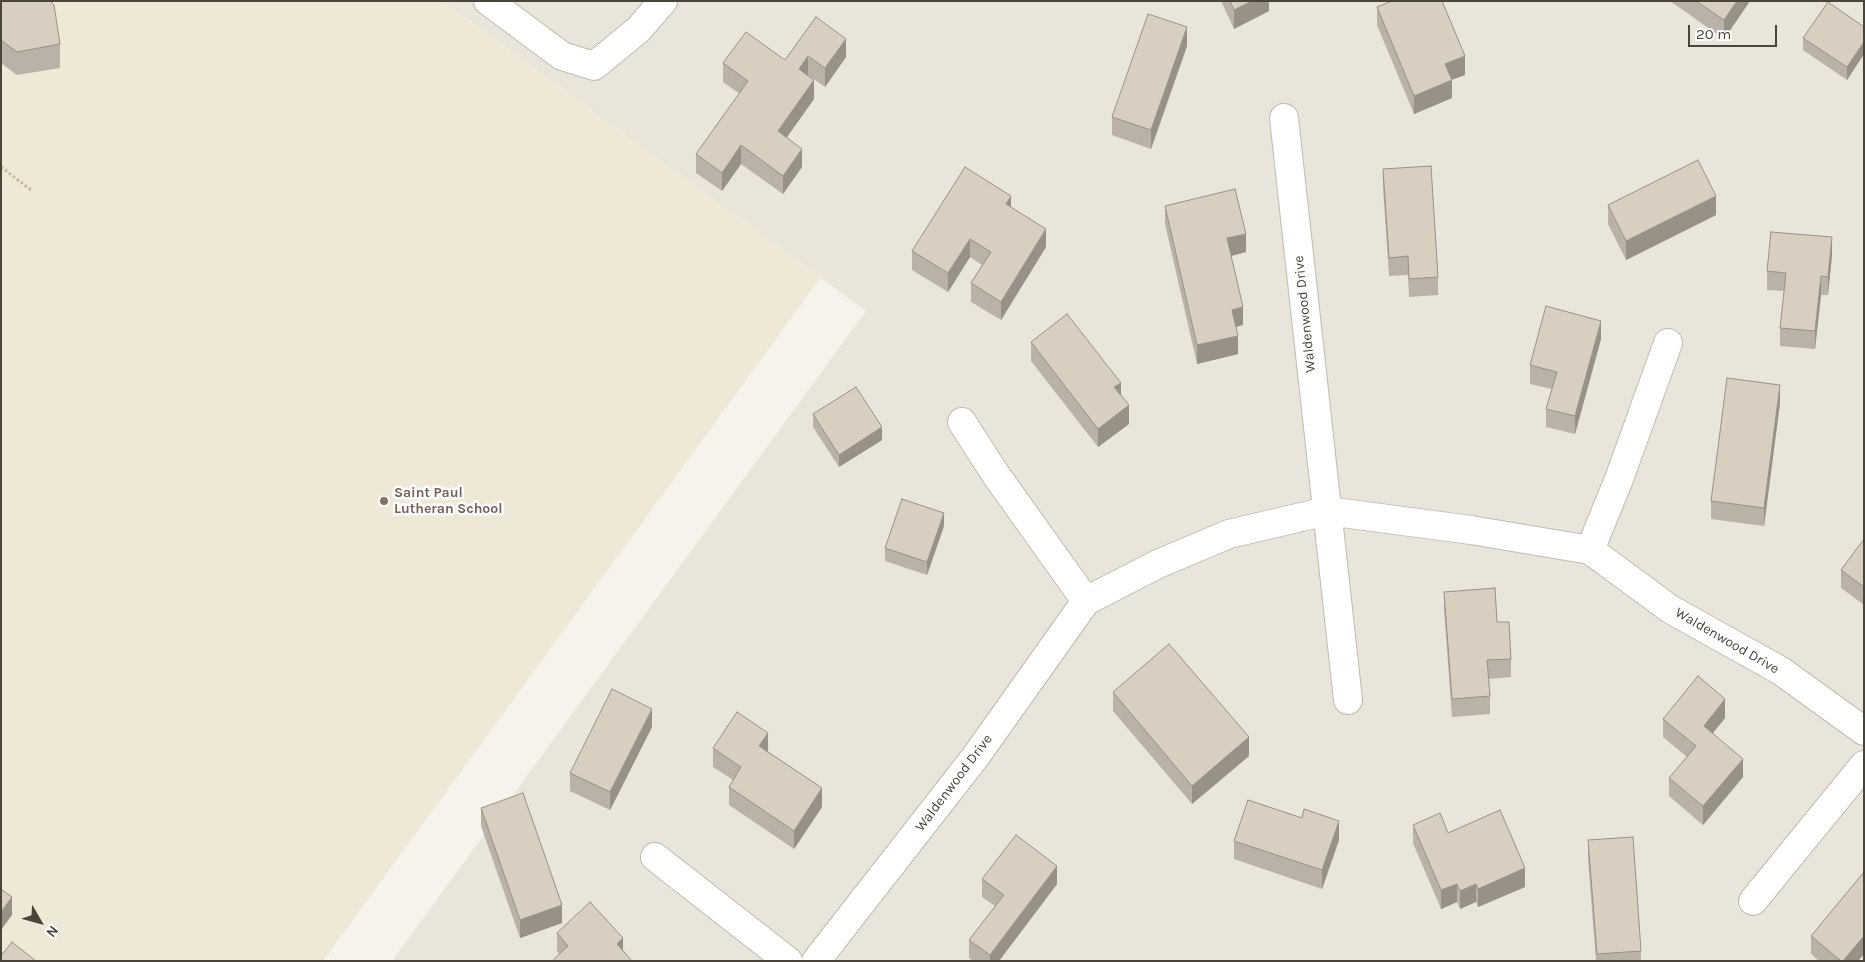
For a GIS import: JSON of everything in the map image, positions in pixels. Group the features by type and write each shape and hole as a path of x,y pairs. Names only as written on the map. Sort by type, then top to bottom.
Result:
{"street":[{"path":"488,1 562,56 594,66 640,29 663,1"},
{"name":"Waldenwood Drive","path":"1284,118 1348,700"},
{"path":"1590,550 1619,479 1668,343"},
{"path":"962,422 994,472 1086,601"},
{"name":"Waldenwood Drive","path":"816,961 976,756 1086,601 1158,564 1229,534 1327,511 1471,530 1590,550 1670,609 1781,671 1864,731"},
{"path":"1753,901 1864,765"},
{"path":"655,857 788,961"}],"path":[{"path":"1,167 31,190"}],"shaded area":[{"name":"Saint Paul Lutheran School","path":"1,1 443,1 821,277 323,961 1,961"},
{"path":"443,1 1864,1 1864,961 392,961 866,311"}],"building":[{"path":"1,1 50,1 54,5 60,44 17,52 1,40"},
{"path":"1230,1 1252,1 1234,10"},
{"path":"1392,1 1442,1 1465,56 1445,64 1452,80 1414,96 1377,7"},
{"path":"1696,1 1737,1 1724,20"},
{"path":"1828,2 1864,27 1864,42 1847,67 1803,38"},
{"path":"1148,14 1187,27 1151,130 1112,117"},
{"path":"816,17 846,39 825,68 808,56 799,69 814,80 778,131 802,149 783,176 741,145 722,173 696,154 748,81 723,63 746,32 785,60"},
{"path":"1698,160 1716,196 1626,241 1608,205"},
{"path":"1431,166 1438,277 1409,279 1408,256 1389,258 1383,169"},
{"path":"965,167 1011,196 1006,204 1046,229 1001,302 971,283 991,252 970,239 948,273 912,251"},
{"path":"1235,189 1246,234 1227,238 1243,307 1232,310 1238,336 1197,345 1165,206"},
{"path":"1771,232 1832,237 1828,277 1821,276 1815,331 1780,328 1786,273 1767,271"},
{"path":"1546,306 1601,321 1575,416 1546,409 1557,372 1530,365"},
{"path":"1067,314 1121,383 1114,387 1129,405 1098,429 1031,342"},
{"path":"1727,378 1780,385 1764,508 1711,501"},
{"path":"856,387 882,427 839,455 813,414"},
{"path":"902,499 944,513 927,562 885,548"},
{"path":"1864,539 1864,587 1841,570"},
{"path":"1495,588 1497,622 1509,622 1511,659 1487,660 1490,696 1452,699 1444,592"},
{"path":"1169,644 1249,737 1192,786 1113,692"},
{"path":"1698,676 1725,699 1704,726 1743,759 1703,806 1669,778 1696,746 1663,719"},
{"path":"612,689 652,709 610,792 570,773"},
{"path":"737,712 768,733 759,746 822,788 794,831 729,787 741,767 713,748"},
{"path":"523,793 562,905 520,920 481,808"},
{"path":"1248,800 1302,818 1304,809 1339,821 1322,870 1234,841"},
{"path":"1500,810 1525,868 1478,889 1476,884 1460,891 1457,884 1441,890 1413,825 1440,813 1448,833"},
{"path":"1016,835 1057,866 990,955 969,940 1004,895 982,879"},
{"path":"1633,837 1641,951 1597,954 1588,840"},
{"path":"1864,872 1864,936 1841,961 1811,936"},
{"path":"1,889 12,897 1,912"},
{"path":"590,902 623,938 617,944 632,961 552,961 568,946 557,933"},
{"path":"12,942 36,961 1,961 1,956"}],"place":[{"name":"Saint Paul Lutheran School","path":"384,501"}]}
